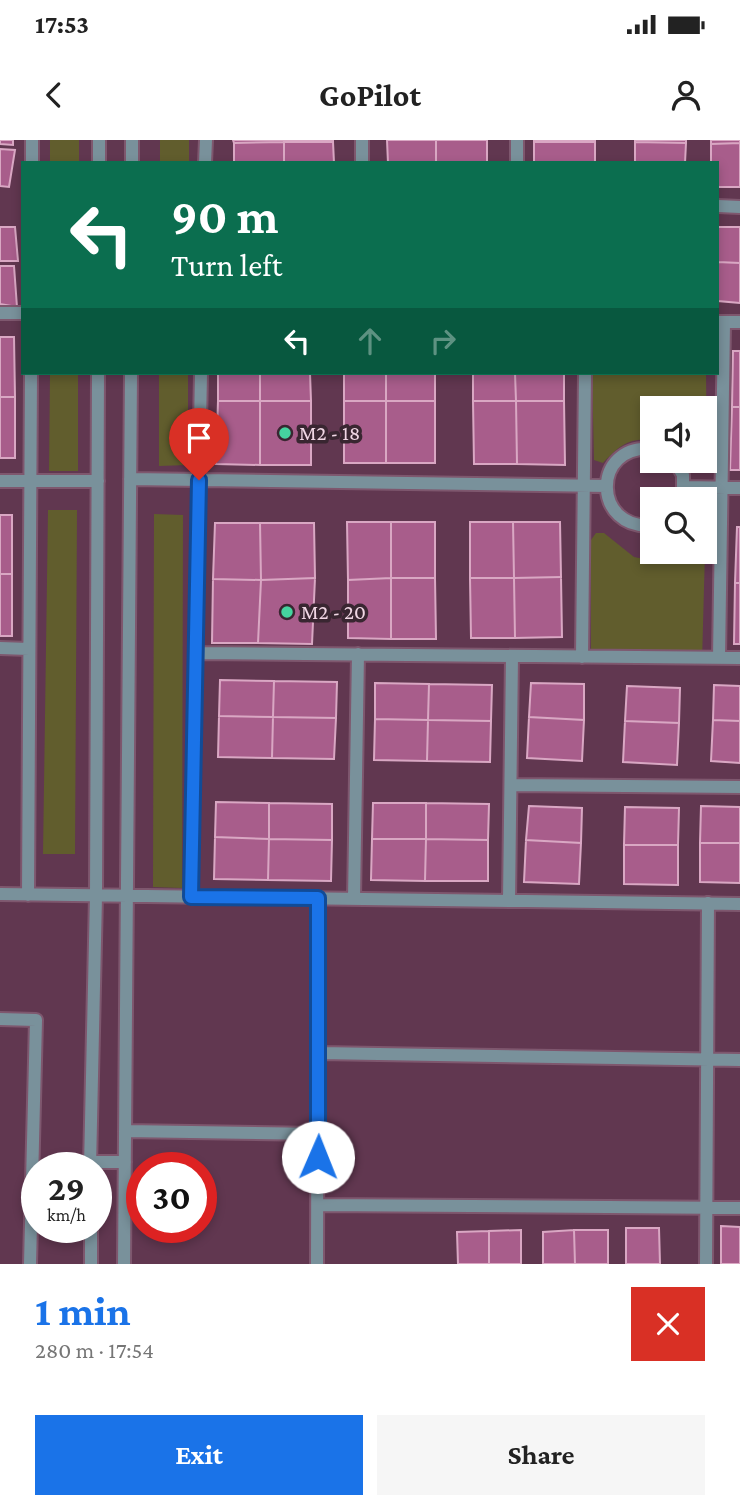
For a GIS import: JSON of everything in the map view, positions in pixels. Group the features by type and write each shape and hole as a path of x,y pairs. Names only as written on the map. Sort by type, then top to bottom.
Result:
{"street":[{"path":"32,161 33,140"},
{"path":"99,140 99,161"},
{"path":"132,140 132,161"},
{"path":"205,161 206,140"},
{"path":"362,140 362,161"},
{"path":"517,140 517,161"},
{"path":"719,206 740,206"},
{"path":"0,313 21,313"},
{"path":"719,658 721,322 740,322"},
{"path":"28,895 31,375"},
{"path":"90,1152 96,896 98,375"},
{"path":"124,1264 131,375"},
{"path":"191,897 201,375"},
{"path":"582,657 585,375"},
{"path":"640,450 629,451 618,459 610,470 607,486 612,508 621,517 640,524"},
{"path":"130,479 607,486"},
{"path":"0,481 98,481"},
{"path":"717,488 740,488"},
{"path":"0,648 29,649"},
{"path":"196,653 740,658"},
{"path":"354,899 358,654"},
{"path":"509,901 512,656"},
{"path":"511,785 740,787"},
{"path":"0,894 740,904"},
{"path":"317,1264 320,1053 318,898"},
{"path":"706,1264 708,904"},
{"path":"0,1019 36,1020 30,1264"},
{"path":"320,1053 740,1060"},
{"path":"125,1131 318,1134"},
{"path":"112,1163 125,1162"},
{"path":"318,1205 740,1208"},
{"path":"90,1243 91,1264"}],"shaded area":[{"path":"50,140 79,140 79,161 50,161"},
{"path":"160,140 189,140 189,161 160,161"},
{"path":"50,375 78,375 78,471 49,471"},
{"path":"159,375 188,375 188,465 159,466"},
{"path":"592,375 706,375 706,396 640,396 640,440 625,444 603,463 594,460"},
{"path":"48,510 77,510 75,854 43,854"},
{"path":"154,514 183,515 182,888 153,887"},
{"path":"596,533 604,533 634,557 640,558 640,564 705,564 702,662 591,660 591,540"}],"building":[{"path":"0,140 13,140 13,145 0,144"},
{"path":"233,140 284,140 284,142 234,143"},
{"path":"333,140 333,142 284,142"},
{"path":"387,140 436,140 436,161 388,161"},
{"path":"436,140 487,140 487,161 436,161"},
{"path":"595,140 595,142 534,142"},
{"path":"686,140 686,143 635,142"},
{"path":"711,140 740,140 740,143 711,144"},
{"path":"284,142 333,142 334,161 284,161"},
{"path":"284,142 284,161 234,161 234,143"},
{"path":"534,142 595,142 595,161 534,161"},
{"path":"635,142 686,143 685,161 635,161"},
{"path":"740,143 740,187 719,187 719,161 711,161 711,144"},
{"path":"0,149 15,150 9,187 0,186"},
{"path":"0,227 15,227 18,261 0,261"},
{"path":"719,227 740,227 740,263 719,262"},
{"path":"719,262 740,263 740,303 719,301"},
{"path":"0,266 14,266 17,307 0,304"},
{"path":"0,337 14,337 15,397 0,397"},
{"path":"733,351 740,351 740,407 732,407"},
{"path":"218,375 260,375 260,401 218,401"},
{"path":"260,375 310,375 311,401 260,401"},
{"path":"344,375 386,375 386,401 344,401"},
{"path":"386,375 435,375 435,401 386,401"},
{"path":"473,375 515,375 516,401 473,401"},
{"path":"515,375 564,375 564,401 516,401"},
{"path":"0,397 15,397 15,458 0,458"},
{"path":"218,401 260,401 260,465 216,464"},
{"name":"M2 - 18","path":"260,401 311,401 311,465 260,465"},
{"path":"344,401 386,401 386,463 344,463"},
{"path":"386,401 435,401 435,463 386,463"},
{"path":"473,401 516,401 517,464 474,464"},
{"path":"516,401 564,401 565,465 517,464"},
{"path":"732,407 740,407 740,470 730,470"},
{"path":"0,515 12,515 12,574 0,574"},
{"path":"347,522 391,522 391,578 348,580"},
{"path":"391,522 435,522 435,578 391,578"},
{"path":"470,522 513,522 514,578 470,578"},
{"path":"513,522 560,522 561,577 514,578"},
{"path":"215,523 260,523 261,580 213,579"},
{"path":"260,523 314,523 315,578 261,580"},
{"path":"737,527 740,527 740,583 735,583"},
{"path":"0,574 12,574 12,636 0,636"},
{"path":"561,577 562,637 515,638 514,578"},
{"name":"M2 - 20","path":"315,578 312,644 258,643 261,580"},
{"path":"391,578 435,578 436,639 391,639"},
{"path":"391,578 391,639 348,638 348,580"},
{"path":"470,578 514,578 515,638 471,638"},
{"path":"213,579 261,580 258,643 212,643"},
{"path":"735,583 740,583 740,644 734,644"},
{"path":"220,680 274,681 273,717 219,716"},
{"path":"274,681 337,682 336,718 273,717"},
{"path":"375,683 429,684 428,720 375,719"},
{"path":"531,683 584,684 584,720 529,717"},
{"path":"429,684 492,685 491,721 428,720"},
{"path":"714,685 740,686 740,721 713,720"},
{"path":"627,686 680,688 679,723 625,721"},
{"path":"219,716 273,717 272,758 218,757"},
{"path":"273,717 336,718 334,759 272,758"},
{"path":"529,717 584,720 582,761 527,758"},
{"path":"375,719 428,720 427,761 374,760"},
{"path":"428,720 491,721 490,762 427,761"},
{"path":"713,720 740,721 740,763 711,761"},
{"path":"625,721 679,723 677,765 623,762"},
{"path":"216,802 269,803 269,839 215,837"},
{"path":"269,803 332,804 332,840 269,839"},
{"path":"373,803 426,803 426,839 372,839"},
{"path":"426,803 489,804 488,840 426,839"},
{"path":"529,806 582,808 581,843 526,840"},
{"path":"701,806 740,807 740,843 700,843"},
{"path":"625,807 679,808 678,845 624,845"},
{"path":"215,837 269,839 268,880 214,879"},
{"path":"269,839 332,840 331,881 268,880"},
{"path":"372,839 426,839 425,881 371,880"},
{"path":"426,839 488,840 488,881 425,881"},
{"path":"526,840 581,843 579,884 524,882"},
{"path":"700,843 740,843 740,883 700,882"},
{"path":"624,845 678,845 678,885 624,884"},
{"path":"721,1226 740,1227 740,1264 721,1264"},
{"path":"626,1228 659,1228 660,1264 626,1264"},
{"path":"521,1230 521,1264 489,1264 489,1231"},
{"path":"574,1230 608,1230 608,1264 575,1264"},
{"path":"574,1230 575,1264 543,1264 543,1232"},
{"path":"489,1231 489,1264 458,1264 457,1232"}],"place":[{"name":"M2 - 18","path":"285,433"},
{"name":"M2 - 20","path":"287,612"}],"route":[{"path":"199,480 191,897 318,898 318,1157"}]}
